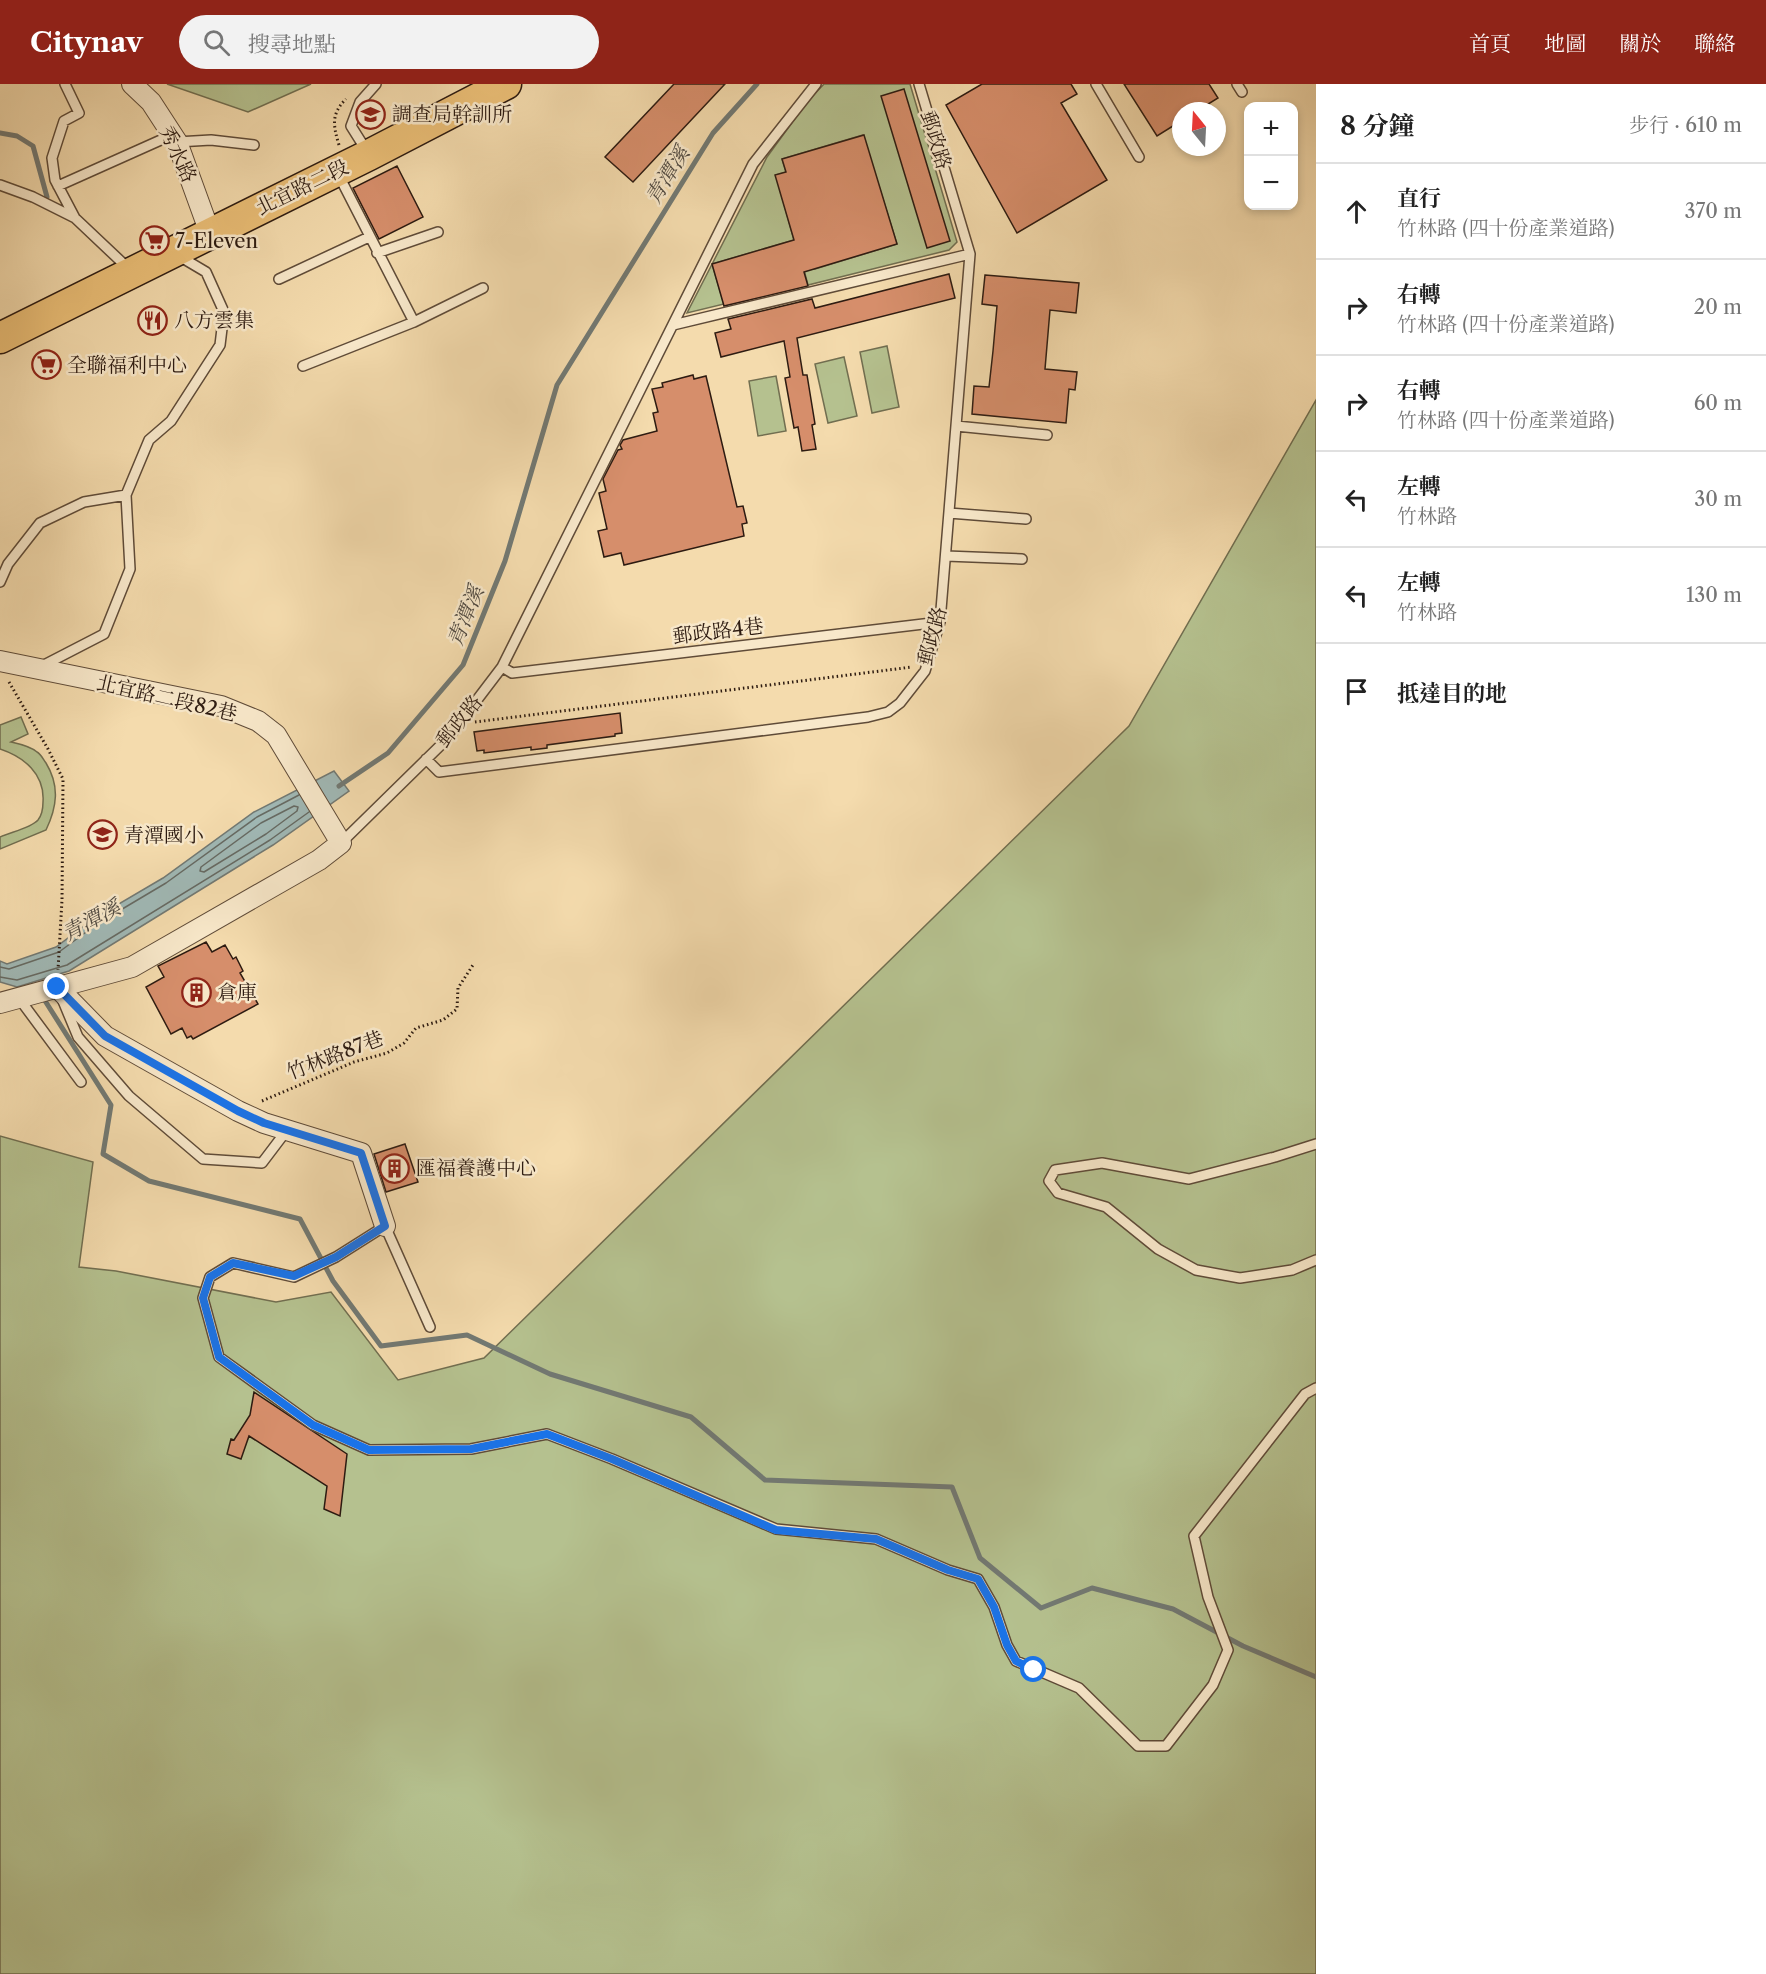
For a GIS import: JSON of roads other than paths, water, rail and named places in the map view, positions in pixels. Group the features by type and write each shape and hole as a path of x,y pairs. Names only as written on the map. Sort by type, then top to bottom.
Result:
{"main road":[{"name":"北宜路二段","path":"0,338 369,155 506,84"}],"street":[{"name":"秀水路","path":"132,84 151,102 175,138 210,233"},
{"name":"北宜路二段82巷","path":"0,661 221,706 258,721 276,735 340,843"},
{"name":"郵政路","path":"9,1000 132,967 319,860 340,843"},
{"path":"57,987 105,1036 238,1111 264,1123 361,1153 385,1226"}],"lane":[{"path":"65,84 79,113 64,121 52,158 54,180 75,218 131,272"},
{"path":"369,155 351,126 360,102 376,84"},
{"name":"郵政路","path":"340,843 448,738 502,667 753,164 816,84"},
{"name":"郵政路","path":"426,759 439,772 868,717 888,712 900,704 925,671 940,622 970,254 919,84"},
{"path":"1096,84 1139,157"},
{"path":"57,186 175,138 254,145"},
{"path":"336,170 414,322"},
{"path":"0,185 33,197 75,218"},
{"path":"377,253 438,232"},
{"path":"279,279 369,237"},
{"path":"38,669 104,634 130,569 126,495 149,440 171,421 220,345 224,312 206,272 172,252"},
{"path":"672,325 970,254"},
{"path":"303,366 414,322 483,288"},
{"path":"956,426 1047,435"},
{"path":"0,582 8,564 40,523 84,502 126,495"},
{"path":"949,513 1026,519"},
{"path":"946,556 1022,559"},
{"name":"郵政路4巷","path":"502,667 512,674 940,622"},
{"path":"57,987 78,1037 129,1096 203,1159 262,1163 287,1130"},
{"path":"9,1000 81,1082"},
{"path":"1316,1144 1188,1179 1102,1163 1055,1170 1049,1181 1058,1193 1106,1207 1158,1249 1196,1270 1240,1278 1292,1270 1316,1260"},
{"path":"430,1327 385,1226 336,1257 294,1276 233,1263 210,1277 203,1298 219,1357 313,1425 369,1450 471,1449 547,1434 612,1459 776,1530 876,1539 948,1570 978,1579 994,1607 1007,1645 1016,1661 1079,1688 1138,1746 1166,1746 1214,1685 1228,1650 1208,1597 1194,1536 1305,1394 1316,1388"}],"water":[{"path":"334,771 349,791 273,845 69,971 17,987 0,982 0,961 7,964 56,947 93,919 163,878 254,812"}],"waterway":[{"name":"青潭溪","path":"339,786 388,753 463,665 505,561 557,385 713,133 757,84"},
{"path":"0,133 17,136 33,146 47,197"},
{"path":"42,996 111,1105 103,1154 149,1181 300,1219 333,1281 381,1346 467,1335 550,1374 691,1417 765,1480 952,1487 980,1558 1041,1608 1092,1588 1173,1609 1243,1646 1316,1677"}],"place":[{"name":"調查局幹訓所","path":"371,114"},
{"name":"7-Eleven","path":"154,241"},
{"name":"八方雲集","path":"153,320"},
{"name":"全聯福利中心","path":"46,365"},
{"name":"青潭國小","path":"103,835"},
{"name":"倉庫","path":"196,992"},
{"name":"匯福養護中心","path":"395,1168"}]}
